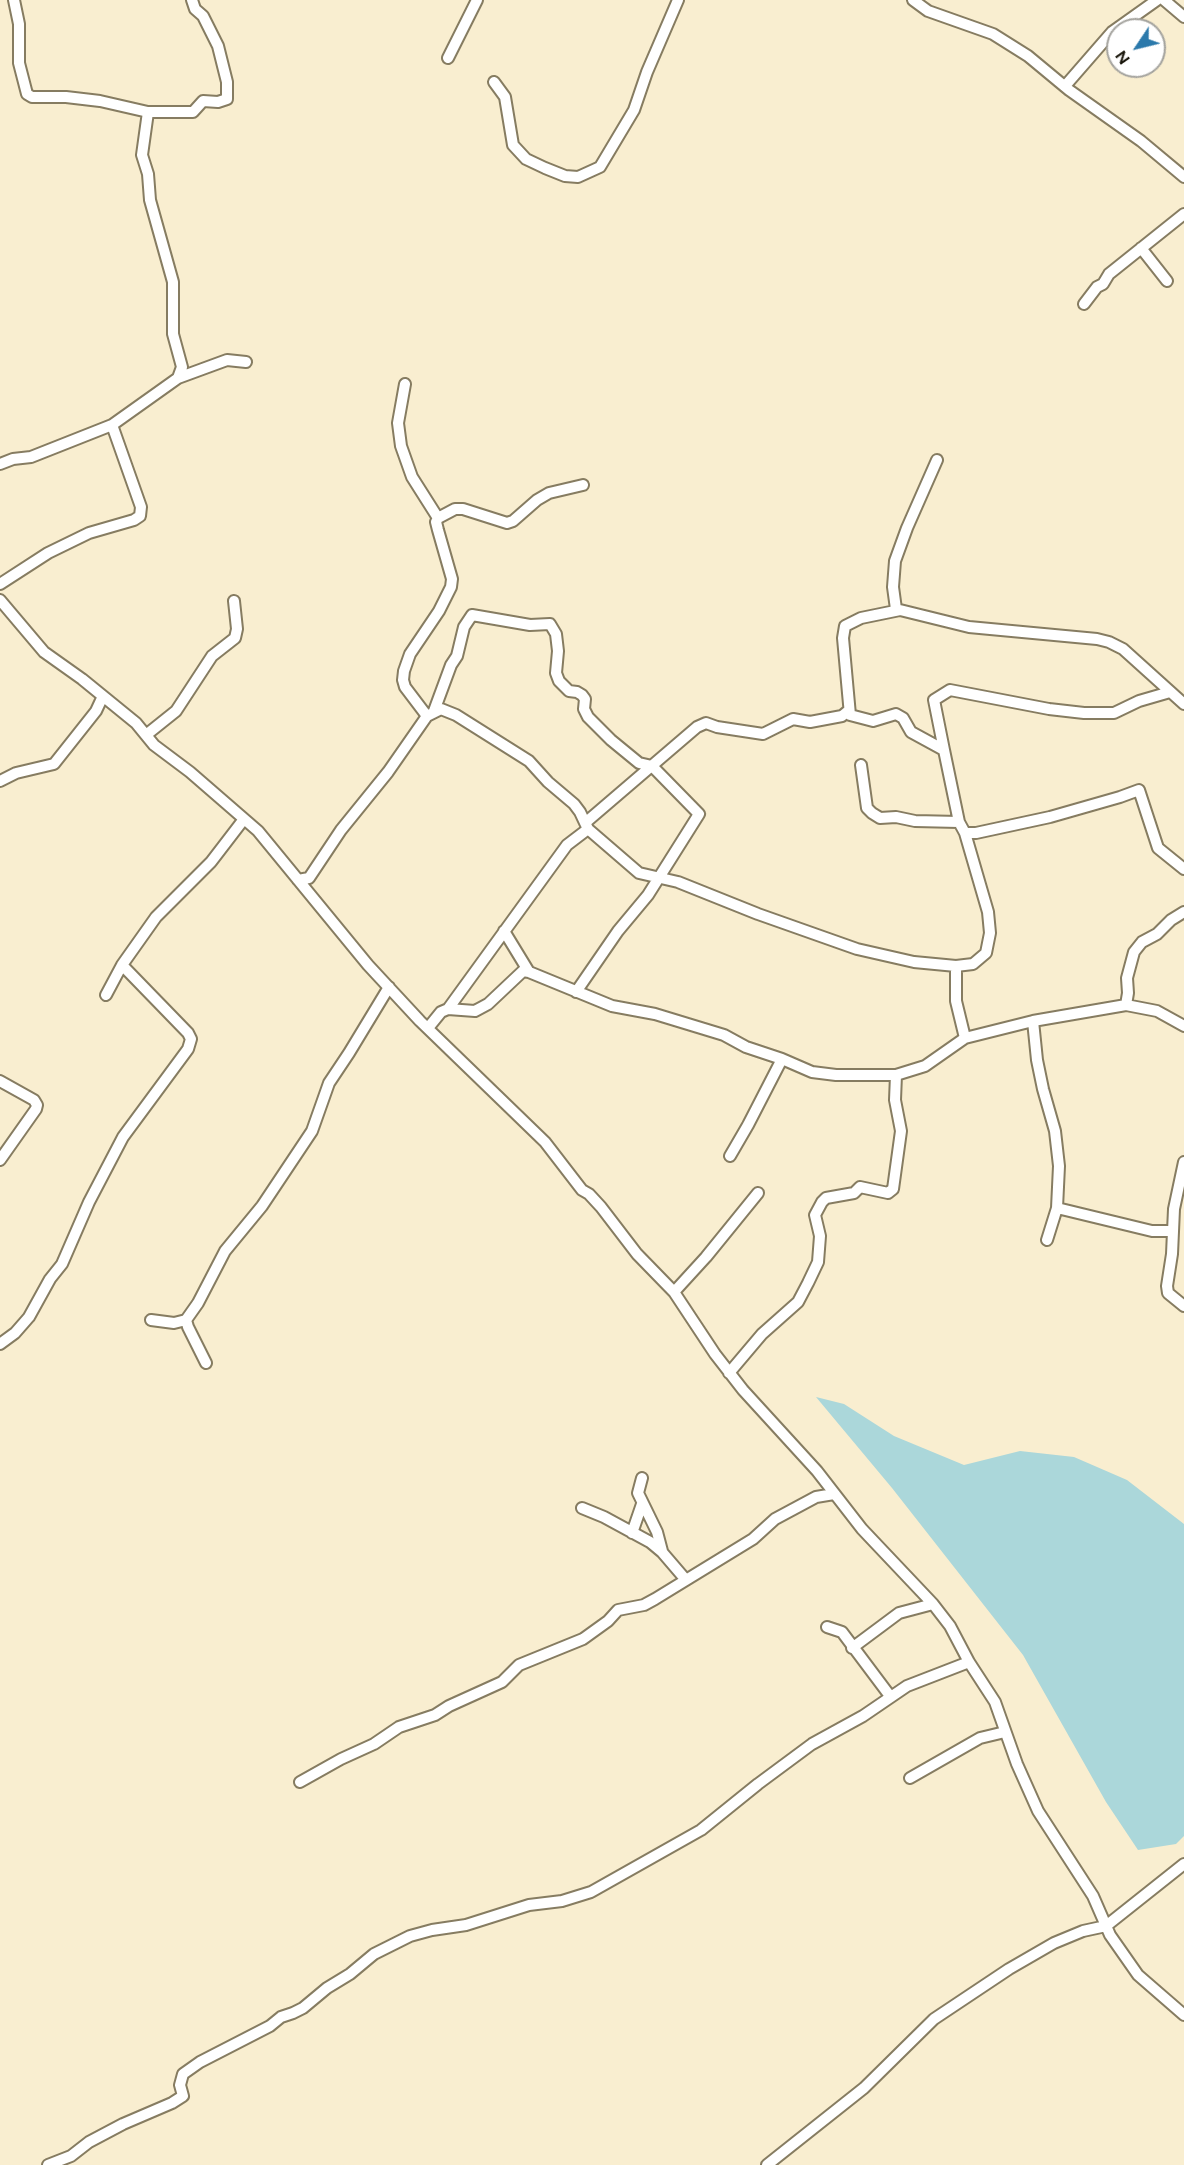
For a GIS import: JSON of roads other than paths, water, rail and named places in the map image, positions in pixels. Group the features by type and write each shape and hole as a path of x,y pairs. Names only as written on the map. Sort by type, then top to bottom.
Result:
{"street":[{"path":"15,0 19,24 19,63 22,83 27,94 32,98 66,97 100,101 148,112 193,111 203,102 218,102 227,99 227,82 218,46 203,16 195,9 192,0"},
{"path":"448,58 477,0"},
{"path":"494,82 505,97 513,145 526,159 565,176 578,177 600,167 634,110 647,72 678,0"},
{"path":"913,0 928,11 993,34 1028,56 1065,87 1141,141 1184,177"},
{"path":"1065,87 1112,32 1157,0"},
{"path":"1164,0 1184,17"},
{"path":"148,112 142,155 148,174 150,200 172,282 173,334 182,367 178,378"},
{"path":"1084,304 1109,274 1184,214"},
{"path":"1141,248 1167,281"},
{"path":"0,464 13,459 31,457 112,425 178,378 227,360 246,362"},
{"path":"405,384 398,423 400,446 412,477 438,518"},
{"path":"0,584 58,548 89,533 135,520 140,516 141,507 112,425"},
{"path":"937,460 895,561 892,586 896,609 969,627 1097,639 1108,642 1123,649 1184,704"},
{"path":"431,713 405,687 403,680 410,654 439,611 451,587 451,573 436,522 438,518 455,509 463,509 507,523 513,521 537,500 549,493 583,485"},
{"path":"0,600 44,652 136,723 159,750 190,772 269,843 368,965 428,1028 541,1139 582,1190 601,1207 637,1254 674,1292 729,1373 765,1416 817,1471 862,1529 933,1604 950,1626 969,1662 995,1702 1017,1764 1038,1811 1093,1896 1120,1950 1138,1975 1184,2015"},
{"path":"146,735 176,711 205,664 236,638 234,602"},
{"path":"900,610 861,618 845,626 843,638 848,711 850,715 873,721 896,714 903,718 911,732 944,750"},
{"path":"298,880 309,878 340,830 388,772 431,713 457,656 464,627 472,615 530,625 550,624 556,634 558,651 556,673 559,681 569,691 582,695 585,699 584,709 588,717 620,748 639,763 652,766 699,814 648,895 618,931 576,992"},
{"path":"431,713 441,709 456,715 529,761 548,782 574,804 586,826 639,873 678,882 758,914 857,949 914,962 956,966 973,964 980,960 986,953 990,933 988,912 966,832 959,822 934,700 950,690 1049,709 1084,713 1114,713 1139,701 1170,692"},
{"path":"0,781 16,773 54,764 96,711 103,696"},
{"path":"448,1009 567,845 697,727 705,723 763,734 793,719 810,722 842,716 848,711"},
{"path":"861,765 867,808 880,818 896,817 915,821 959,822"},
{"path":"966,832 976,833 1050,816 1139,790 1158,848 1184,869"},
{"path":"106,995 122,965 156,917 211,862 244,819"},
{"path":"1126,1005 1127,978 1134,952 1142,942 1157,934 1171,920 1184,912"},
{"path":"504,931 529,972"},
{"path":"0,1344 15,1333 29,1317 62,1264 88,1202 123,1137 188,1049 191,1039 188,1033 122,965"},
{"path":"956,966 956,1001 965,1038"},
{"path":"428,1028 441,1012 448,1009 475,1011 488,1004 523,971 612,1006 655,1014 724,1035 746,1047 812,1072 836,1076 896,1075 925,1066 965,1038 1033,1022 1126,1005 1157,1011 1184,1026"},
{"path":"151,1320 174,1323 186,1320 198,1303 225,1251 262,1206 312,1131 329,1083 389,987"},
{"path":"1033,1022 1042,1089 1055,1131 1059,1166 1057,1208 1047,1240"},
{"path":"730,1156 782,1059"},
{"path":"729,1373 762,1334 798,1302 818,1262 820,1236 815,1215 822,1202 826,1198 854,1193 860,1187 888,1193 893,1189 901,1131 895,1100 896,1075"},
{"path":"0,1081 34,1100 37,1105 0,1160"},
{"path":"1184,1162 1174,1209 1172,1254 1167,1286 1168,1293 1184,1306"},
{"path":"674,1292 758,1193"},
{"path":"1057,1208 1152,1230 1172,1231"},
{"path":"186,1320 206,1363"},
{"path":"642,1478 638,1493 657,1532 662,1552"},
{"path":"300,1782 374,1744 399,1727 435,1715 449,1706 502,1682 519,1665 583,1639 618,1611 644,1605 753,1539 775,1519 816,1497 834,1494"},
{"path":"632,1533 642,1504"},
{"path":"582,1508 650,1542 662,1552 686,1580"},
{"path":"852,1648 899,1612 933,1604"},
{"path":"827,1627 842,1632 890,1696"},
{"path":"48,2165 73,2161 89,2142 183,2096 180,2085 183,2074 200,2062 270,2026 280,2017 303,2008 374,1954 410,1936 466,1925 529,1905 562,1901 591,1892 701,1830 812,1744 842,1730 890,1696 907,1686 969,1662"},
{"path":"910,1778 980,1738 1005,1732"},
{"path":"767,2165 864,2088 934,2019 1009,1969 1054,1943 1083,1931 1106,1926 1184,1864"}],"water":[{"path":"816,1397 844,1404 894,1436 964,1465 1020,1451 1074,1457 1127,1480 1184,1524 1184,1836 1176,1844 1138,1850 1106,1802 1023,1655 892,1488"}]}
